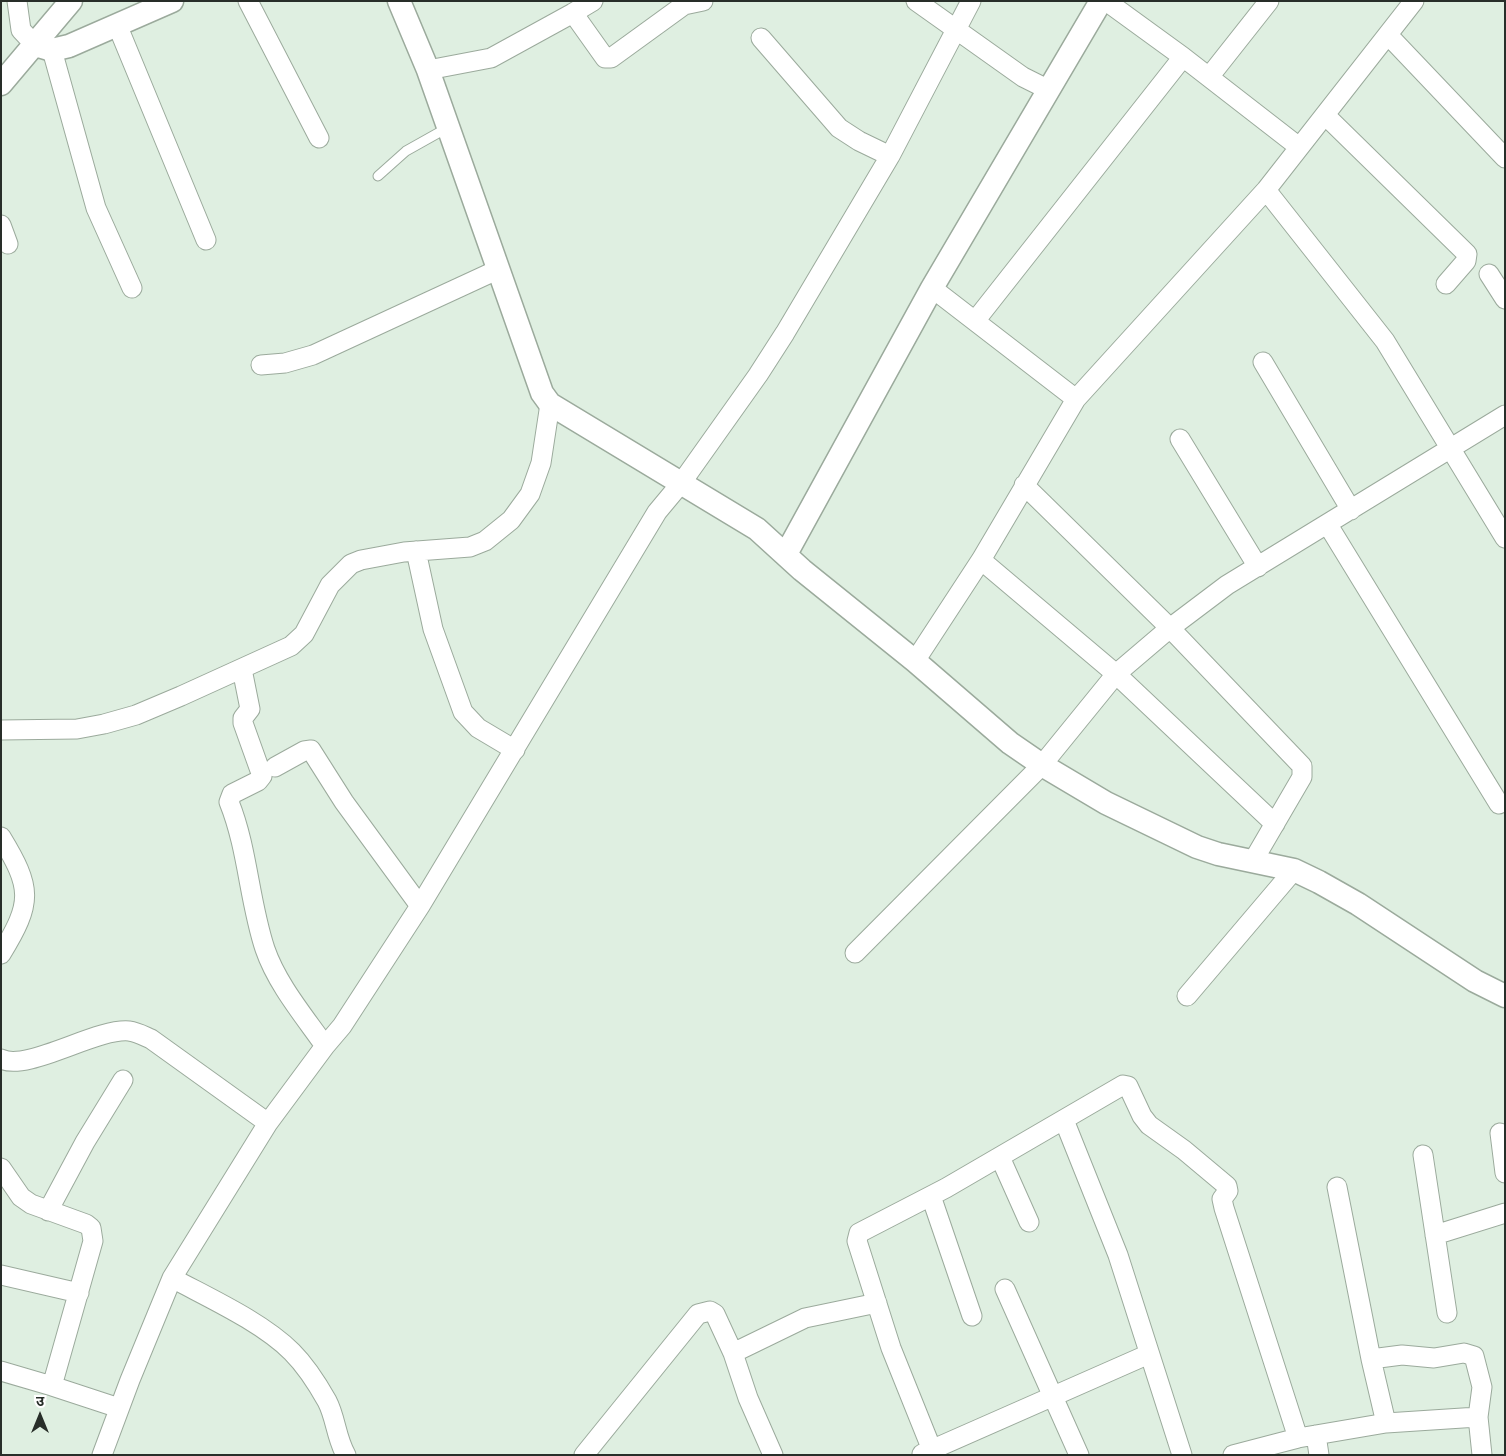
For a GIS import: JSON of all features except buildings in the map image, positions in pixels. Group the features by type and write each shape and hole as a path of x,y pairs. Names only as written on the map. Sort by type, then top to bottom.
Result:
{"street":[{"path":"16,1 21,30 43,48 96,208 132,288"},
{"path":"1,84 43,48 71,1"},
{"path":"43,48 69,46 118,27 172,1"},
{"path":"248,1 319,138"},
{"path":"400,1 428,70 542,394 550,404 748,523 786,554 802,570 915,661 1010,744 1042,765 1106,803 1197,847 1294,870 1358,904 1475,981 1505,996"},
{"path":"428,70 464,65 490,58 593,1"},
{"path":"573,13 605,58 611,58 684,6 703,1"},
{"path":"916,1 1004,65 1049,90"},
{"path":"102,1455 172,1278 268,1123 342,1026 420,906 657,512 682,482 764,366 890,156 971,1"},
{"path":"786,554 932,288 1101,1"},
{"path":"1106,1 1299,147"},
{"path":"1208,77 1269,1"},
{"path":"915,661 981,560 1076,399 1266,190 1414,1"},
{"path":"118,27 206,240"},
{"path":"1388,35 1505,158"},
{"path":"761,38 839,128 858,141 890,156"},
{"path":"975,321 1182,57"},
{"path":"1325,115 1467,254 1466,261 1446,284"},
{"path":"1266,190 1385,341 1505,538"},
{"path":"1,225 8,244"},
{"path":"261,365 285,363 313,355 497,270"},
{"path":"1489,274 1505,299"},
{"path":"932,288 1076,399"},
{"path":"1263,362 1351,510"},
{"path":"1,730 77,729 136,715 291,646 304,634 330,585 351,564 372,557 470,547 485,541 511,520 530,494 541,463 550,404"},
{"path":"855,953 1042,765 1116,674 1170,628 1227,586 1505,415"},
{"path":"1180,439 1258,567"},
{"path":"1024,485 1170,628 1302,766 1302,778 1253,861"},
{"path":"1328,525 1499,804"},
{"path":"416,552 433,629 463,712 478,728 515,750"},
{"path":"981,560 1116,674 1275,824"},
{"path":"242,669 250,709 243,718 243,723 262,776 258,781 232,794 229,802 247,863 256,917 266,951 279,978 325,1046"},
{"path":"275,767 304,751 311,750 344,802 420,906"},
{"path":"1,837 19,866 27,891 25,904 18,922 1,954"},
{"path":"1187,996 1294,870"},
{"path":"1,1059 19,1062 118,1031 137,1032 151,1039 268,1123"},
{"path":"48,1211 85,1142 123,1080"},
{"path":"1149,1354 1052,1396 929,1453 891,1348 857,1241 858,1233 931,1196 1120,1086 1128,1086 1146,1121 1227,1186 1228,1191 1222,1199 1224,1208 1307,1436 1319,1455"},
{"path":"1064,1120 1118,1256 1182,1455"},
{"path":"1500,1133 1505,1173"},
{"path":"1423,1155 1447,1313"},
{"path":"1000,1157 1029,1222"},
{"path":"1,1168 21,1197 31,1204 86,1224 94,1234 52,1386"},
{"path":"1337,1187 1371,1359 1386,1423"},
{"path":"931,1196 972,1316"},
{"path":"1435,1235 1505,1213"},
{"path":"1,1275 79,1293"},
{"path":"172,1278 254,1324 292,1352 322,1393 333,1414 338,1438 346,1455"},
{"path":"1005,1289 1079,1455"},
{"path":"733,1353 805,1318 877,1303"},
{"path":"584,1455 698,1314 710,1310 716,1314 733,1353 748,1398 773,1455"},
{"path":"1371,1359 1402,1355 1428,1358 1464,1353 1474,1356 1482,1387 1478,1417 1482,1455"},
{"path":"1,1371 119,1408"},
{"path":"1233,1455 1307,1436 1386,1423 1478,1417"}],"lane":[{"path":"378,176 406,151 448,128"}]}
